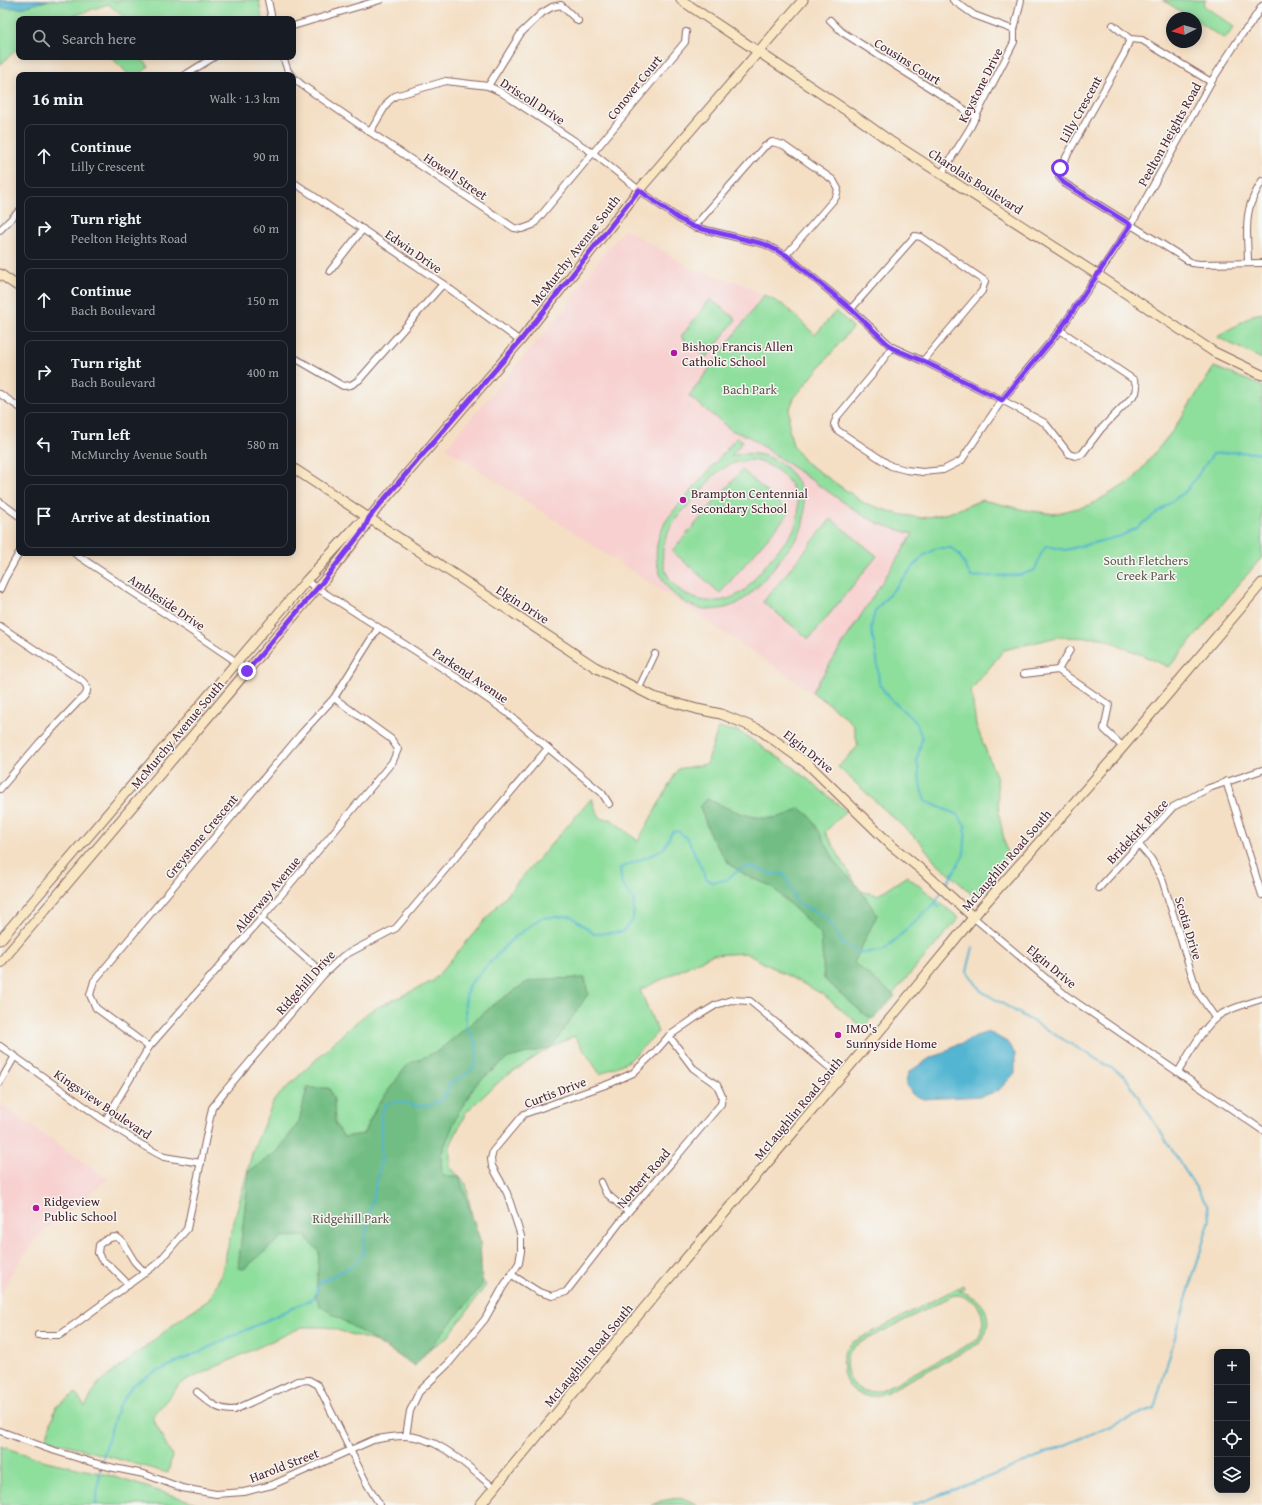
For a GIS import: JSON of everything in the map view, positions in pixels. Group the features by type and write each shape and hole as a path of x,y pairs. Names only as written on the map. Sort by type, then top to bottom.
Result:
{"street":[{"path":"268,0 271,16"},
{"path":"296,25 380,0"},
{"name":"Charolais Boulevard","path":"681,0 890,141 1098,275 1214,352 1262,375"},
{"name":"McMurchy Avenue South","path":"0,963 318,588 364,529 369,518 520,341 639,190 803,0"},
{"path":"953,0 974,14 1014,30"},
{"name":"Keystone Drive","path":"942,174 976,117 1014,42 1014,30 1021,0"},
{"path":"488,86 521,33 542,13 552,7 561,5 578,21"},
{"name":"Peelton Heights Road","path":"892,348 872,376 837,417 834,424 837,430 891,466 923,472 942,470 954,466 962,461 1002,400 1060,330 1098,275 1131,225 1211,82 1262,6"},
{"name":"Cousins Court","path":"830,20 842,32 976,117"},
{"path":"1113,25 1130,39 1142,40 1211,82"},
{"name":"Conover Court","path":"593,153 685,42 686,32"},
{"name":"Lilly Crescent","path":"1130,39 1124,54 1060,168 1059,177 1064,183 1131,225"},
{"path":"190,72 209,60"},
{"name":"Howell Street","path":"284,60 288,72"},
{"name":"Howell Street","path":"296,80 370,132 514,228 522,229 533,225 593,153"},
{"name":"Driscoll Drive","path":"370,132 388,102 395,96 446,82 488,86 499,90 593,153 639,190 679,219 694,227 764,244 786,255 851,309 892,348"},
{"path":"694,227 764,147 772,142 783,145 833,180 838,189 836,197 786,255"},
{"path":"1248,263 1247,221 1249,209 1253,197 1262,181"},
{"name":"Edwin Drive","path":"296,184 443,284 520,341"},
{"path":"0,230 16,214"},
{"path":"1131,225 1192,263 1262,263"},
{"path":"330,271 362,229"},
{"path":"851,309 915,236 922,236 985,281 982,291 923,361"},
{"path":"0,274 16,286"},
{"path":"296,359 343,386 351,385 359,380 443,284"},
{"path":"892,348 923,361 1002,400 1045,424 1069,454 1075,456 1082,454 1101,429 1136,392 1137,387 1134,380 1060,330"},
{"path":"0,394 16,405"},
{"name":"Elgin Drive","path":"296,470 595,667 654,697 721,714 760,730 809,765 892,846 1067,996 1262,1130"},
{"path":"0,502 16,514"},
{"name":"McMurchy Avenue South","path":"0,940 306,581 357,525 369,518"},
{"path":"0,589 4,578 17,556"},
{"name":"Ambleside Drive","path":"78,556 237,662 247,671"},
{"name":"Parkend Avenue","path":"306,581 456,677 505,711 602,793 609,804"},
{"name":"McLaughlin Road South","path":"480,1505 660,1289 841,1077 973,917 1123,747 1262,583"},
{"path":"0,626 86,683 88,689 85,697 78,702 40,742 0,789"},
{"name":"Greystone Crescent","path":"149,1046 96,1008 90,995 94,981 301,734 334,698 378,628"},
{"path":"1058,670 1070,650"},
{"path":"638,690 655,654"},
{"path":"1024,674 1058,670 1109,705 1104,729 1123,747"},
{"name":"Alderway Avenue","path":"105,1121 149,1046 261,919 393,761 398,749 391,739 334,698"},
{"name":"Ridgehill Drive","path":"38,1335 60,1335 146,1274 158,1263 187,1229 212,1108 324,974 343,956 396,928 548,748"},
{"name":"Bridekirk Place","path":"1099,888 1172,807 1226,781 1262,770"},
{"path":"1226,781 1262,895"},
{"name":"Scotia Drive","path":"1139,845 1151,859 1162,879 1197,991 1216,1019"},
{"path":"261,919 314,967 324,974"},
{"path":"1178,1072 1206,1028 1219,1016 1262,998"},
{"name":"Curtis Drive","path":"406,1436 410,1410 419,1392 449,1363 486,1319 503,1287 519,1264 521,1236 507,1193 492,1166 491,1159 493,1151 524,1114 611,1084 633,1073 669,1036 716,1005 731,1000 750,1001 841,1077"},
{"name":"Norbert Road","path":"512,1276 539,1292 552,1296 566,1292 628,1212 721,1104 722,1096 717,1085 693,1068 669,1036"},
{"name":"Kingsview Boulevard","path":"0,1046 105,1121 142,1145 164,1157 201,1163"},
{"path":"0,1082 15,1056"},
{"path":"601,1182 606,1193 628,1212"},
{"path":"129,1285 112,1267 101,1259 98,1252 99,1245 104,1240 111,1237 117,1237 122,1241 134,1261 146,1274"},
{"path":"197,1392 215,1407 224,1410 234,1410 298,1381 309,1380 318,1385 367,1484 380,1505"},
{"name":"Harold Street","path":"0,1432 49,1450 94,1463 144,1474 182,1488 216,1494 244,1492 272,1485 373,1440 406,1436 428,1441 448,1451 494,1488"}],"shaded area":[{"name":"Brampton Centennial Secondary School","path":"625,229 659,248 688,267 740,283 764,295 690,396 731,430 749,437 880,524 913,534 812,692 446,448 563,311 597,262"},
{"name":"Ridgeview Public School","path":"0,1104 108,1179 37,1237 10,1276 0,1297"}],"green space":[{"path":"0,0 259,0 262,16 122,16 108,4 74,16 16,16 16,50 0,65"},
{"path":"1163,0 1206,0 1203,5 1234,27 1225,39 1202,25 1202,12 1182,12"},
{"path":"114,60 142,60 149,66 143,72 126,72"},
{"name":"South Fletchers Creek Park","path":"764,295 785,306 815,335 836,311 853,327 794,398 789,411 789,430 793,445 804,461 864,503 898,514 922,518 949,513 982,500 1025,510 1054,514 1090,505 1133,480 1174,429 1214,367 1262,386 1262,557 1169,667 1103,638 1057,637 1004,650 971,690 976,725 997,779 999,814 1007,855 975,897 935,861 920,842 838,767 858,746 853,724 812,692 913,534 880,524 862,515 749,437 731,430 689,396"},
{"path":"710,299 736,319 707,357 681,337"},
{"path":"1262,313 1262,359 1217,337 1253,315"},
{"path":"737,437 743,441 731,456 749,454 766,456 780,463 792,474 800,487 804,503 804,520 798,537 760,584 744,599 736,604 718,609 702,609 686,603 673,594 664,581 658,566 657,549 661,531 668,518","holes":["750,460 764,463 784,476 790,483 797,501 798,510 797,520 793,532 746,589 731,598 715,601 699,600 685,593 673,583 665,570 663,555 668,531 679,515 719,471 732,464"]},
{"path":"742,470 790,512 720,593 672,551"},
{"path":"831,519 877,556 809,639 763,602"},
{"name":"Ridgehill Park","path":"718,728 738,731 793,767 846,811 825,832 860,891 878,895 907,876 959,918 863,1028 824,995 745,953 712,955 640,990 658,1032 629,1061 600,1074 574,1036 543,1052 502,1079 466,1112 450,1146 450,1167 466,1184 476,1247 473,1267 486,1285 448,1337 428,1350 387,1345 327,1327 302,1327 181,1383 152,1417 172,1456 168,1473 46,1439 56,1407 76,1393 85,1407 98,1384 187,1314 209,1300 221,1275 253,1150 274,1100 348,1029 370,1011 433,981 592,798 596,811 601,819 611,819 638,841 678,769 707,764"},
{"path":"707,799 735,811 755,817 775,818 789,814 800,808 811,817 838,866 859,888 877,915 854,963 895,996 873,1019 865,1015 824,979 821,934 771,886 745,875 728,863 711,837 700,807"},
{"path":"585,978 588,994 552,1047 508,1058 477,1083 458,1113 441,1155 442,1176 459,1176 480,1240 482,1285 415,1366 320,1306 316,1296 319,1252 305,1236 282,1237 244,1269 238,1268 249,1171 277,1152 299,1122 307,1088 329,1088 334,1100 335,1123 344,1137 363,1134 377,1106 408,1064 438,1051 497,1002 527,982 547,979"},
{"path":"963,1285 964,1289 959,1291 968,1294 982,1304 988,1318 985,1334 980,1343 887,1392 874,1396 859,1394 853,1390 845,1379 843,1372 843,1358 845,1351 853,1342","holes":["954,1295 963,1296 970,1299 980,1310 983,1325 977,1340 886,1388 867,1392 854,1385 848,1375 846,1363 847,1357 852,1348"]},
{"path":"0,1446 46,1461 108,1475 203,1505 0,1505"},
{"path":"678,1498 691,1501 697,1505 652,1505 661,1501"}],"water":[{"path":"0,0 49,0 21,8 2,8 0,5"},
{"path":"989,1032 1007,1042 1015,1054 1015,1073 998,1091 982,1096 923,1099 912,1094 906,1084 909,1072 930,1058 944,1053 953,1046"}],"waterway":[{"path":"959,554 971,577 1020,575 1035,570 1040,556 1046,546 1065,550 1121,536 1138,527 1187,490 1213,454 1233,452 1262,453"},
{"path":"945,887 964,854 966,827 958,815 925,801 921,789 917,760 922,738 916,722 888,697 879,683 877,658 871,628 875,611 923,556 937,548 951,548 959,554"},
{"path":"96,1505 101,1464 118,1407 133,1385 152,1374 314,1298 319,1283 354,1265 364,1252 365,1234 381,1161 381,1114 387,1103 400,1102 416,1106 430,1105 444,1099 449,1085 473,1069 477,1060 477,1044 466,1027 465,1003 468,986 511,940 541,918 571,916 594,934 622,932 633,920 634,900 622,885 620,868 654,854 664,848 672,832 678,831 688,839 706,878 711,882 726,880 739,870 751,866 772,874 784,874 797,903 827,917 843,944 859,953 883,951 935,903 941,893"},
{"path":"935,903 940,908"},
{"path":"913,1505 991,1476 1154,1408 1210,1219 1207,1205 1125,1076 981,991 967,971 973,947"}],"place":[{"name":"Bishop Francis Allen Catholic School","path":"674,353"},
{"name":"Brampton Centennial Secondary School","path":"683,500"},
{"name":"IMO's Sunnyside Home","path":"838,1035"},
{"name":"Ridgeview Public School","path":"36,1208"}],"route":[{"path":"247,671 325,579 364,529 369,518 376,509 520,341 639,190 679,219 694,227 764,244 786,255 851,309 892,348 923,361 1002,400 1060,330 1131,225 1064,183 1059,177 1060,168"}],"park label":[{"name":"Bach Park","path":"750,389"}]}
